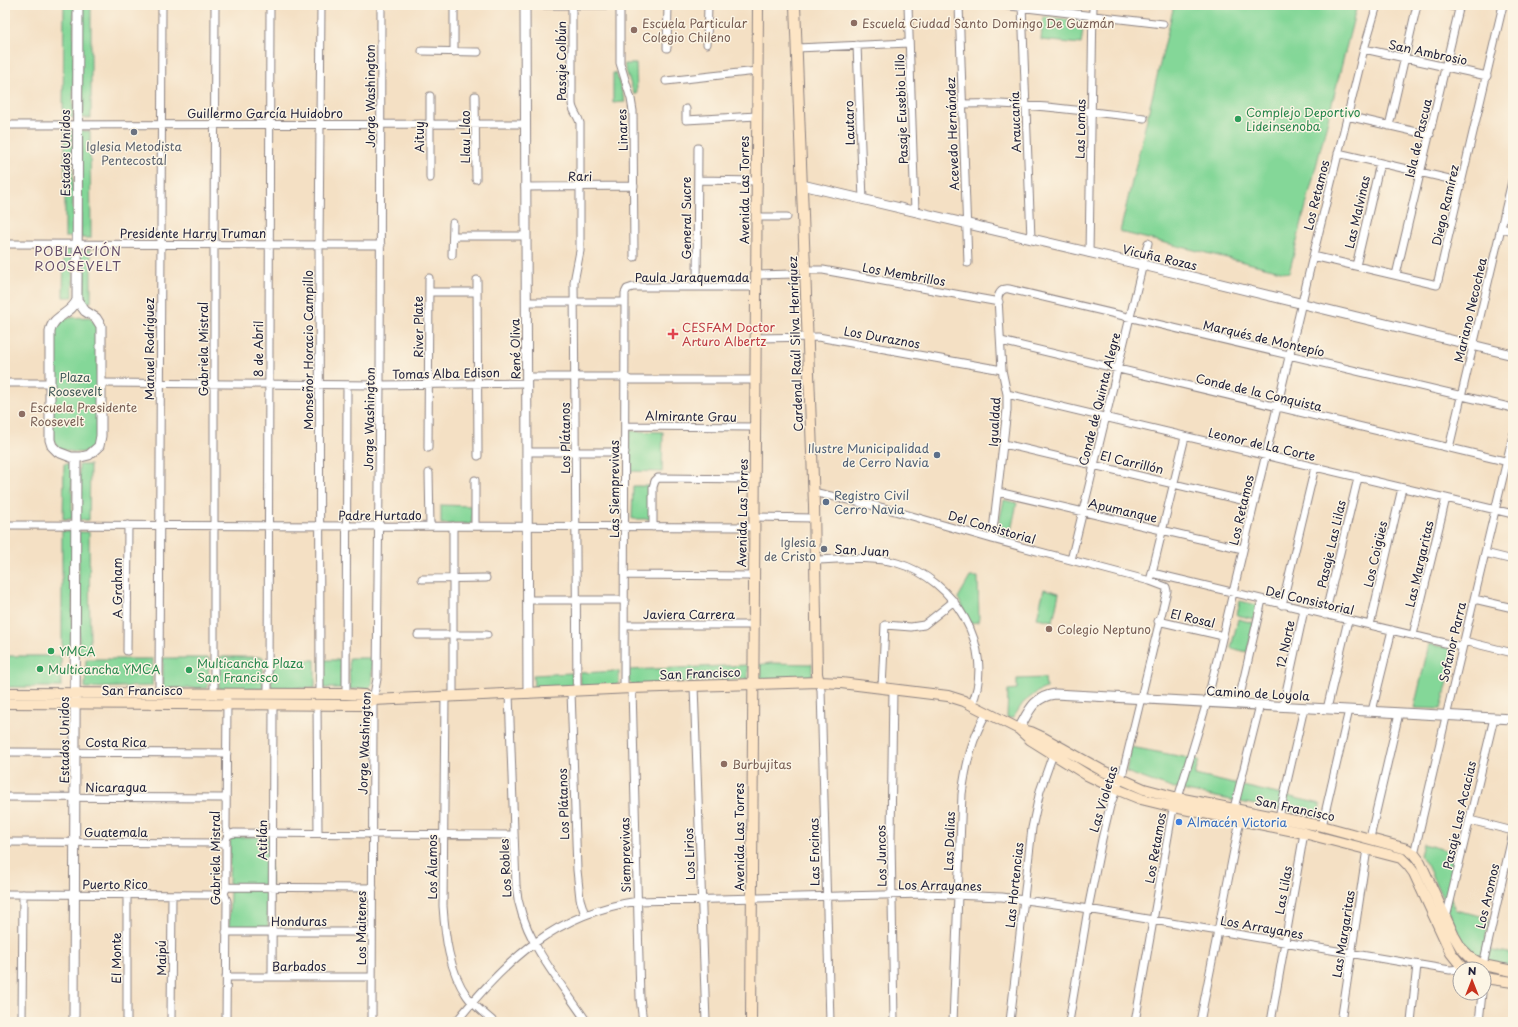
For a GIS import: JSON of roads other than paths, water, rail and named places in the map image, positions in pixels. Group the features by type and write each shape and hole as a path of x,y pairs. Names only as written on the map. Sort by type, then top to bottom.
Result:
{"main road":[{"name":"Avenida Las Torres","path":"751,1022 757,338 758,5"},
{"name":"Cardenal Raúl Silva Henríquez","path":"795,5 814,518 817,674 819,682"},
{"name":"San Francisco","path":"5,703 159,694 214,694 227,699 268,694 360,705 373,700 628,688 819,682 841,683 948,696 972,704 1019,729 1031,732 1044,738 1093,766 1120,779 1176,802 1240,820 1304,833 1397,856 1408,864 1414,873 1448,947 1457,961"},
{"name":"San Francisco","path":"5,693 76,698 227,699 273,704 319,699 346,694 364,696 373,700"},
{"name":"San Francisco","path":"1019,729 1027,738 1087,775 1141,799 1234,808 1279,817 1370,838 1402,847 1414,854"},
{"path":"1414,854 1420,862 1461,948 1476,961"},
{"path":"1492,967 1513,971"},
{"path":"1492,979 1513,982"}],"street":[{"name":"Estados Unidos","path":"77,300 78,5"},
{"name":"Manuel Rodríguez","path":"159,694 162,5"},
{"name":"Gabriela Mistral","path":"214,694 215,5"},
{"name":"8 de Abril","path":"268,694 270,5"},
{"name":"Monseñor Horacio Campillo","path":"318,833 321,5"},
{"name":"Jorge Washington","path":"373,834 373,700 377,679 379,526 381,5"},
{"path":"454,5 454,52"},
{"path":"525,5 620,5"},
{"name":"René Oliva","path":"525,5 528,693"},
{"name":"Pasaje Colbún","path":"572,5 572,103 573,109 580,123 580,187"},
{"name":"Linares","path":"620,5 620,63 631,99 633,111 634,257"},
{"path":"667,48 668,5"},
{"path":"707,44 708,5"},
{"name":"Pasaje Eusebio Lillo","path":"908,5 915,212"},
{"name":"Acevedo Hernández","path":"959,5 968,263"},
{"path":"1001,5 1022,6 1163,24"},
{"name":"Las Lomas","path":"1090,253 1093,5"},
{"name":"Los Retamos","path":"1136,1022 1153,920 1176,802 1207,702 1347,116 1377,5"},
{"path":"1389,126 1417,5"},
{"path":"1447,5 1460,6"},
{"name":"Diego Ramírez","path":"1313,256 1437,285 1503,5"},
{"name":"Araucanía","path":"1022,6 1031,239"},
{"name":"Isla de Pascua","path":"1396,276 1460,6"},
{"path":"797,48 910,43"},
{"name":"Lautaro","path":"857,45 864,200"},
{"name":"San Ambrosio","path":"1364,49 1487,76"},
{"path":"422,51 478,52"},
{"path":"666,81 757,71"},
{"name":"Aituy","path":"430,96 430,178"},
{"name":"Llau Llao","path":"475,96 476,179"},
{"path":"962,104 993,103 1144,118"},
{"path":"686,108 686,128"},
{"path":"686,120 757,116"},
{"path":"1347,116 1430,135"},
{"name":"Guillermo García Huidobro","path":"5,125 525,124"},
{"name":"General Sucre","path":"697,287 698,148"},
{"path":"1338,153 1462,182"},
{"name":"Las Malvinas","path":"1356,266 1380,163"},
{"name":"Mariano Necochea","path":"1449,448 1513,177"},
{"path":"698,180 757,181"},
{"name":"Vicuña Rozas","path":"802,185 1143,265 1513,355"},
{"name":"Rari","path":"525,187 634,186"},
{"name":"Los Plátanos","path":"580,187 580,251 574,278 577,600 574,691 576,857 579,890 585,915"},
{"path":"757,217 787,217"},
{"path":"452,255 453,222"},
{"path":"1501,228 1513,231"},
{"path":"453,236 526,236"},
{"name":"Conde de Quinta Alegre","path":"1071,560 1148,243"},
{"name":"Presidente Harry Truman","path":"5,244 381,244"},
{"name":"Los Membrillos","path":"805,270 823,270 999,302"},
{"name":"Paula Jaraquemada","path":"757,274 794,274"},
{"name":"River Plate","path":"428,448 429,278"},
{"path":"477,280 478,456"},
{"name":"Paula Jaraquemada","path":"627,289 633,287 757,287"},
{"name":"Las Siemprevivas","path":"627,289 625,293 624,625 628,688"},
{"name":"Marqués de Montepío","path":"999,302 1001,292 1005,289 1009,289 1513,408"},
{"path":"429,292 477,292"},
{"path":"77,300 83,309 98,320 102,329 102,383 100,444 96,450 76,458 60,453 51,444 50,329 54,321 74,307 77,300"},
{"path":"526,302 625,302"},
{"name":"Igualdad","path":"992,539 1007,410 1007,394 1002,370 999,302"},
{"path":"64,314 77,312 89,314"},
{"name":"Los Duraznos","path":"757,338 818,337 1002,370"},
{"name":"Conde de la Conquista","path":"1001,342 1510,462"},
{"name":"Tomas Alba Edison","path":"102,383 380,385 477,384 575,377 625,377 630,380 756,380"},
{"path":"5,383 50,383"},
{"path":"346,694 347,384"},
{"name":"Leonor de La Corte","path":"1007,394 1513,514"},
{"name":"Almirante Grau","path":"625,426 756,427"},
{"name":"Sofanor Parra","path":"1414,854 1495,510 1510,462 1513,435"},
{"path":"1150,581 1185,437"},
{"name":"El Carrillón","path":"1004,444 1254,503"},
{"path":"527,452 625,452"},
{"name":"Estados Unidos","path":"74,1022 76,458"},
{"path":"1282,604 1314,467"},
{"path":"430,473 430,526"},
{"path":"653,527 654,488 655,481 658,478 756,479"},
{"name":"Pasaje Las Lilas","path":"1325,615 1358,478"},
{"path":"475,480 475,526"},
{"name":"Los Coigües","path":"1370,625 1402,488"},
{"name":"Del Consistorial","path":"813,492 884,508 1164,586"},
{"name":"Apumanque","path":"998,492 1243,549"},
{"name":"Las Margaritas","path":"1413,635 1446,498"},
{"name":"Padre Hurtado","path":"5,525 653,527 814,518"},
{"name":"A Graham","path":"127,651 128,525"},
{"name":"Los Álamos","path":"453,526 453,635 444,834 443,906 445,932 453,966 464,990 473,1002 494,1022"},
{"path":"1485,553 1513,560"},
{"name":"San Juan","path":"815,560 880,560 915,570 928,577 940,587 954,601 973,637 977,655 978,682 972,704"},
{"name":"Del Consistorial","path":"1152,573 1413,635 1513,653"},
{"path":"624,575 755,576"},
{"path":"422,579 486,578"},
{"name":"Las Violetas","path":"1069,1022 1088,909 1103,835 1120,779 1158,621 1167,591 1164,586"},
{"path":"1474,598 1513,608"},
{"path":"528,600 624,600"},
{"path":"1238,704 1262,600"},
{"path":"882,688 885,625 911,627 927,624 954,601"},
{"name":"12 Norte","path":"1283,706 1304,610"},
{"path":"1327,709 1348,620"},
{"name":"El Rosal","path":"1158,621 1223,636"},
{"name":"Javiera Carrera","path":"624,625 754,625"},
{"path":"1372,711 1392,630"},
{"path":"418,635 487,635"},
{"name":"Las Encinas","path":"819,682 821,698 830,1022"},
{"name":"Los Lirios","path":"694,686 706,1022"},
{"name":"Siemprevivas","path":"628,688 638,901 640,998 643,1022"},
{"name":"Los Juncos","path":"893,689 891,782 894,1022"},
{"name":"Los Robles","path":"509,694 516,886 518,904 524,923 534,942 587,1022"},
{"name":"Camino de Loyola","path":"1019,729 1034,703 1040,698 1050,694 1513,719"},
{"name":"Gabriela Mistral","path":"226,1022 227,901 225,890 226,844 228,835 226,830 227,699"},
{"name":"Atitlán","path":"272,977 273,704"},
{"path":"1234,808 1260,705"},
{"path":"1279,817 1304,708"},
{"path":"1322,826 1349,710"},
{"name":"Las Dalias","path":"953,1022 961,809 964,779 973,741 987,712"},
{"path":"1370,838 1399,713"},
{"name":"Pasaje Las Acacias","path":"1446,918 1494,718"},
{"name":"Costa Rica","path":"5,752 226,753"},
{"name":"Las Hortencias","path":"1010,1022 1034,816 1043,781 1053,754"},
{"name":"Nicaragua","path":"5,797 226,798"},
{"path":"1200,1022 1240,820"},
{"path":"1470,820 1513,832"},
{"name":"Los Aromos","path":"1484,961 1513,832"},
{"path":"228,835 234,833 318,833 514,835"},
{"name":"Las Lilas","path":"1271,1022 1304,833"},
{"name":"Los Maitenes","path":"372,1022 373,834"},
{"name":"Guatemala","path":"5,842 226,844"},
{"name":"Las Margaritas","path":"1341,1022 1367,849"},
{"name":"Puerto Rico","path":"5,894 220,895 225,890 272,887 373,888"},
{"path":"22,1022 23,894"},
{"name":"El Monte","path":"127,895 127,1022"},
{"name":"Maipú","path":"171,1022 172,895"},
{"name":"Los Arrayanes","path":"456,1022 501,971 534,942 559,927 585,915 611,906 638,901 892,895 958,895 1024,900 1088,909 1452,970"},
{"name":"Honduras","path":"226,932 372,932"},
{"path":"1411,1022 1417,965"},
{"name":"Barbados","path":"226,977 372,977"},
{"path":"1479,1022 1481,1001"}],"place":[{"name":"Escuela Ciudad Santo Domingo De Guzmán","path":"854,23"},
{"name":"Escuela Particular Colegio Chileno","path":"634,30"},
{"name":"Complejo Deportivo Lideinsenoba","path":"1238,119"},
{"name":"Iglesia Metodista Pentecostal","path":"134,132"},
{"name":"CESFAM Doctor Arturo Albertz","path":"673,334"},
{"name":"Escuela Presidente Roosevelt","path":"22,414"},
{"name":"Ilustre Municipalidad de Cerro Navia","path":"937,455"},
{"name":"Registro Civil Cerro Navia","path":"826,502"},
{"name":"Iglesia de Cristo","path":"824,549"},
{"name":"Colegio Neptuno","path":"1049,629"},
{"name":"YMCA","path":"51,651"},
{"name":"Multicancha YMCA","path":"40,669"},
{"name":"Multicancha Plaza San Francisco","path":"189,670"},
{"name":"Burbujitas","path":"724,764"},
{"name":"Almacén Victoria","path":"1179,822"}],"district":[{"name":"POBLACIÓN ROOSEVELT","path":"78,258"}],"park label":[{"name":"Plaza Roosevelt","path":"75,384"}]}
